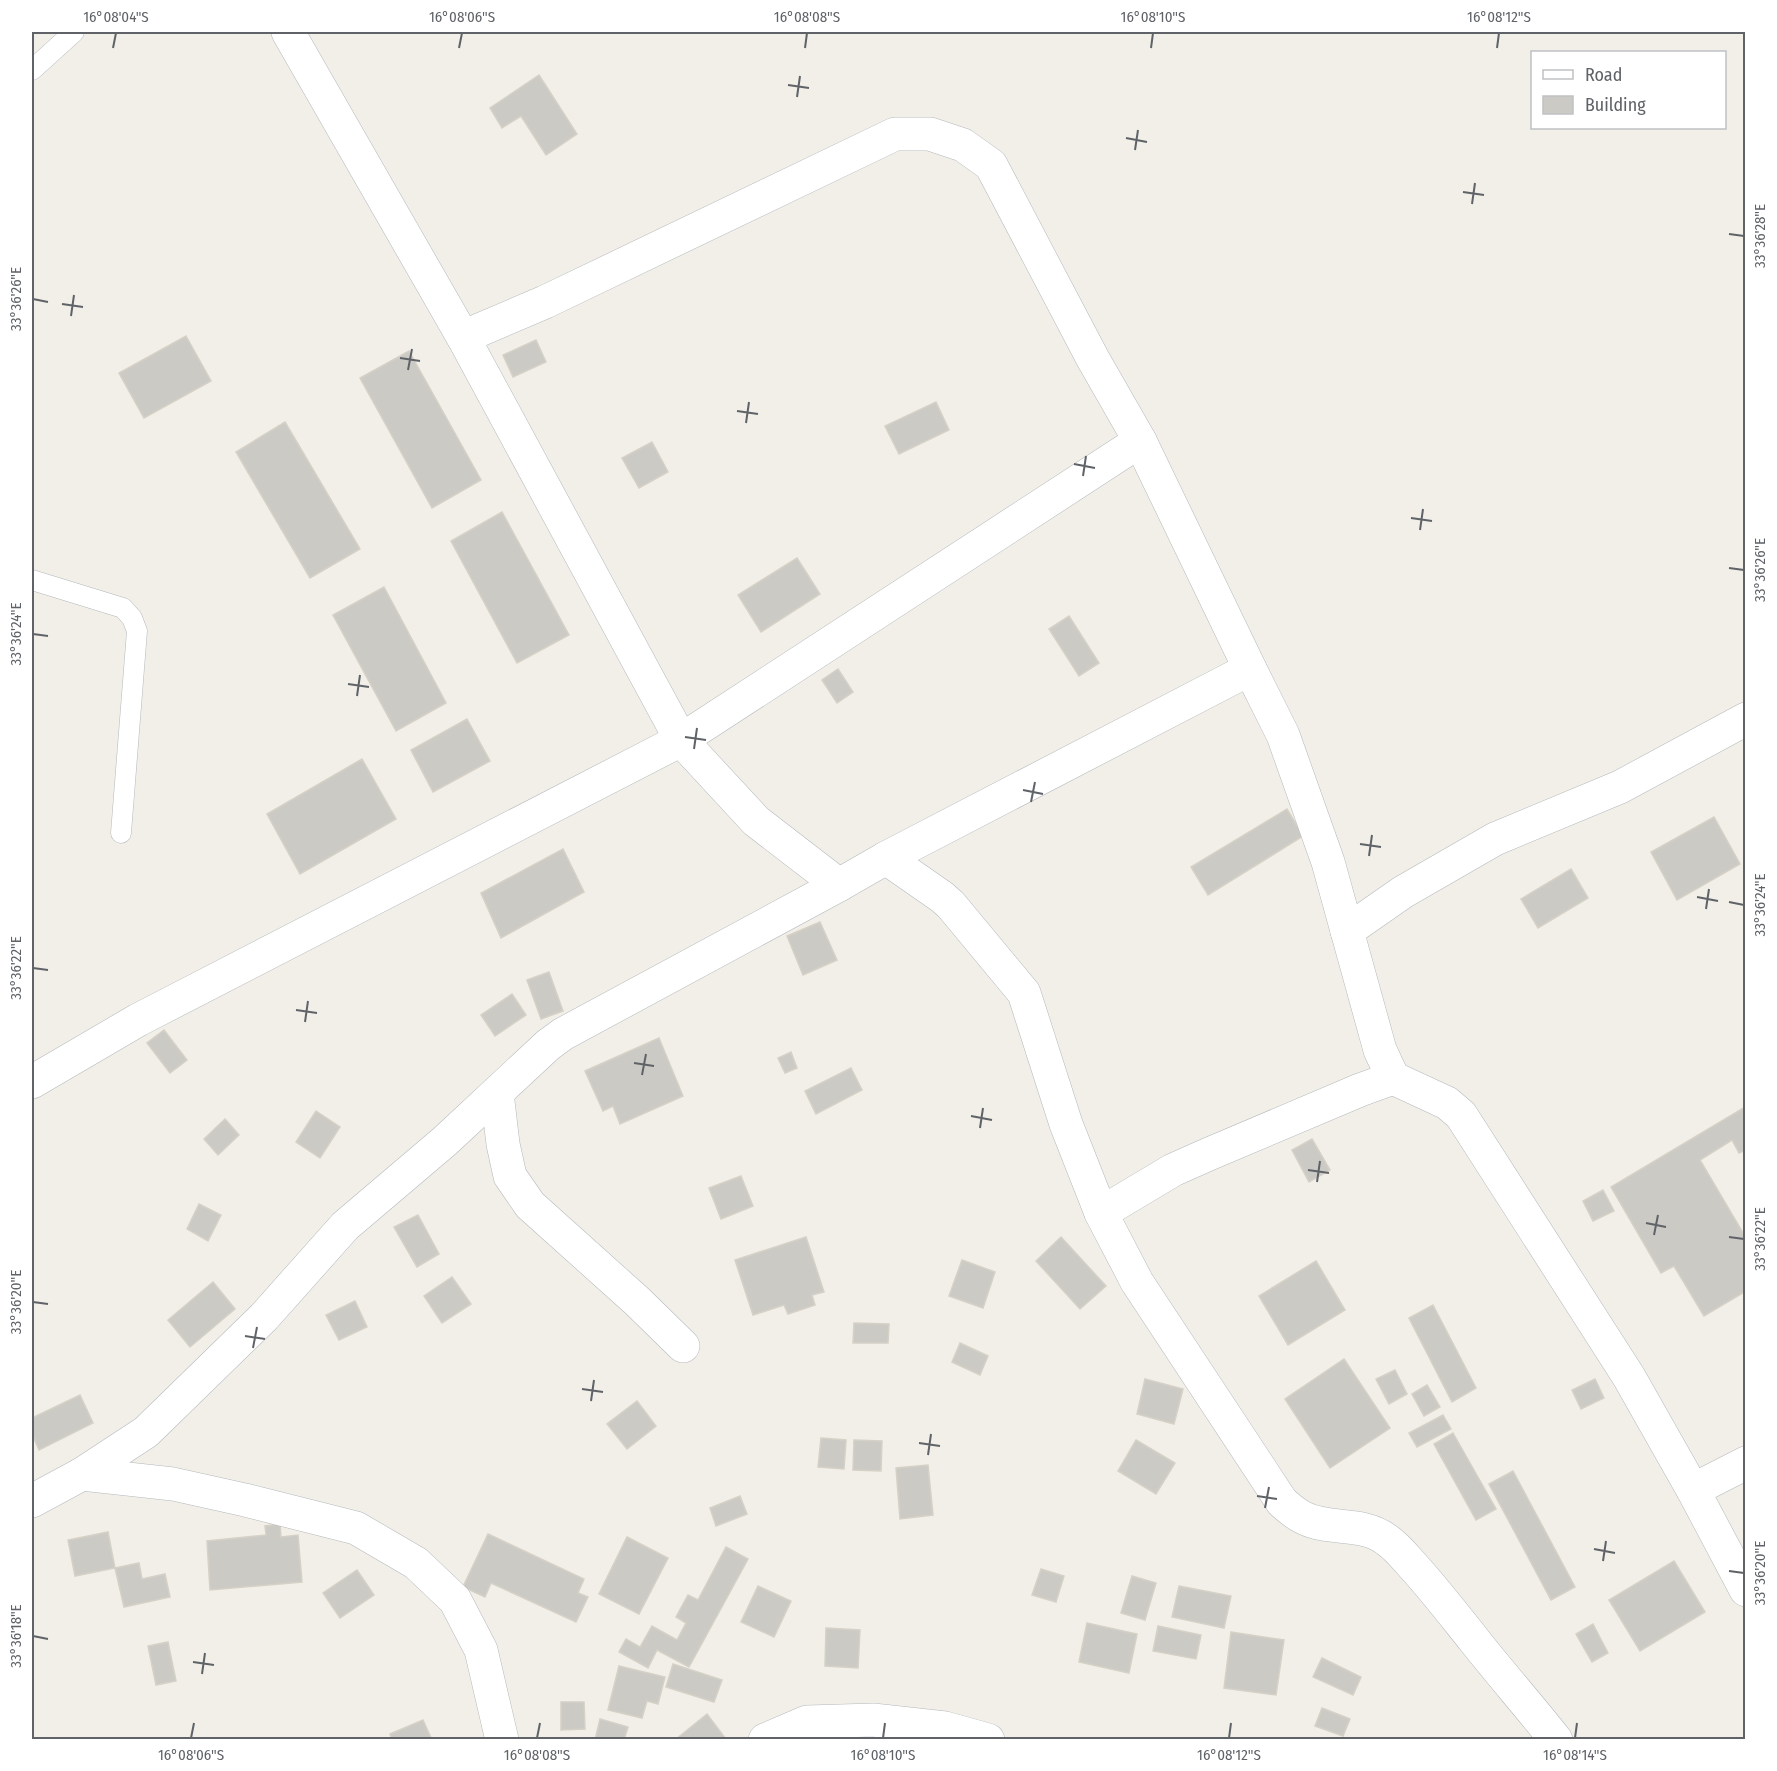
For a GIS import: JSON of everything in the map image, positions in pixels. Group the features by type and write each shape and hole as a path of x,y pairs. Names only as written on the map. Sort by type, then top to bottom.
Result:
{"street":[{"path":"288,32 463,337 681,740 756,821 839,885"},
{"path":"463,337 545,302 895,134 930,134 963,145 992,165 1093,359 1140,441 1283,735 1328,862 1380,1050 1393,1078 1447,1103 1461,1115 1629,1377 1746,1590"},
{"path":"32,1082 138,1020 681,740 1140,441"},
{"path":"32,1501 82,1474 146,1432 264,1317 345,1226 445,1142 548,1045 576,1026 885,858 1250,669"},
{"path":"1347,931 1404,892 1495,839 1620,788 1746,719"},
{"path":"885,858 951,905 1024,993 1066,1124 1101,1214 1137,1282 1282,1502 1292,1512 1318,1524 1359,1527 1386,1538 1438,1594 1556,1740"},
{"path":"1101,1214 1173,1170 1393,1078"},
{"path":"496,1093 510,1176 530,1205 637,1301 683,1346"},
{"path":"1693,1490 1746,1463"},
{"path":"82,1474 173,1484 356,1528 416,1563 456,1600 480,1650 502,1740"},
{"path":"765,1740 873,1720 945,1728 988,1740"}],"lane":[{"path":"32,70 74,32"},
{"path":"32,580 123,608 132,618 137,631 121,833"}],"building":[{"path":"539,75 577,134 546,155 521,116 502,128 490,108"},
{"path":"186,336 211,381 144,418 119,373"},
{"path":"536,340 546,362 513,377 503,355"},
{"path":"409,351 481,480 432,508 360,378"},
{"path":"936,402 949,430 899,454 885,426"},
{"path":"285,422 360,549 310,578 236,452"},
{"path":"652,442 668,472 639,488 622,458"},
{"path":"502,512 569,635 517,663 451,541"},
{"path":"797,558 820,594 761,632 738,595"},
{"path":"384,587 446,703 396,731 333,615"},
{"path":"1069,616 1099,663 1079,676 1049,629"},
{"path":"838,669 853,692 837,703 822,680"},
{"path":"467,719 490,761 433,792 411,750"},
{"path":"362,759 396,819 300,874 267,814"},
{"path":"1287,809 1303,836 1208,895 1191,867"},
{"path":"1714,817 1740,864 1677,900 1651,852"},
{"path":"563,849 584,892 501,938 481,893"},
{"path":"1571,869 1588,898 1538,928 1521,899"},
{"path":"820,922 837,960 803,975 787,936"},
{"path":"549,972 563,1011 541,1019 527,980"},
{"path":"512,994 526,1015 495,1036 481,1015"},
{"path":"164,1030 187,1060 170,1073 147,1043"},
{"path":"659,1038 683,1096 620,1124 613,1106 603,1111 585,1071"},
{"path":"791,1052 797,1068 785,1073 778,1058"},
{"path":"851,1068 862,1090 816,1114 805,1091"},
{"path":"1745,1107 1746,1150 1739,1153 1732,1140 1700,1160 1746,1238 1746,1291 1704,1316 1674,1266 1661,1273 1611,1187"},
{"path":"316,1111 340,1127 320,1158 296,1142"},
{"path":"225,1119 239,1135 218,1155 204,1139"},
{"path":"1312,1139 1330,1170 1309,1182 1292,1150"},
{"path":"741,1176 753,1206 721,1219 709,1188"},
{"path":"1603,1190 1614,1211 1593,1221 1583,1201"},
{"path":"199,1204 221,1215 208,1241 187,1229"},
{"path":"418,1215 439,1254 417,1267 394,1227"},
{"path":"806,1237 824,1292 812,1295 815,1305 788,1314 784,1305 753,1315 735,1260"},
{"path":"1061,1237 1106,1286 1080,1309 1036,1261"},
{"path":"962,1260 995,1272 983,1308 949,1296"},
{"path":"1316,1261 1345,1310 1288,1345 1259,1296"},
{"path":"452,1277 471,1304 442,1323 424,1296"},
{"path":"213,1282 235,1309 190,1347 168,1320"},
{"path":"355,1301 367,1327 339,1340 326,1315"},
{"path":"1433,1305 1476,1388 1452,1402 1409,1318"},
{"path":"854,1323 889,1324 888,1343 853,1343"},
{"path":"960,1343 988,1356 980,1375 952,1362"},
{"path":"1344,1359 1390,1428 1330,1468 1285,1399"},
{"path":"1395,1370 1407,1394 1389,1404 1376,1379"},
{"path":"1145,1379 1183,1389 1174,1424 1137,1414"},
{"path":"1595,1379 1604,1398 1581,1409 1572,1390"},
{"path":"1427,1385 1440,1407 1424,1416 1412,1394"},
{"path":"80,1395 93,1423 39,1450 32,1434 32,1418"},
{"path":"637,1401 656,1426 627,1449 607,1424"},
{"path":"1443,1415 1451,1429 1417,1447 1409,1433"},
{"path":"1453,1433 1496,1509 1476,1520 1434,1444"},
{"path":"821,1438 846,1440 844,1469 818,1467"},
{"path":"854,1440 882,1441 881,1471 853,1470"},
{"path":"1136,1440 1175,1463 1156,1494 1118,1471"},
{"path":"928,1465 933,1515 900,1519 896,1468"},
{"path":"1513,1471 1575,1587 1551,1600 1489,1484"},
{"path":"740,1496 747,1514 716,1526 710,1508"},
{"path":"280,1524 281,1537 298,1535 302,1582 210,1590 207,1541 266,1535 265,1526"},
{"path":"108,1532 115,1568 75,1576 68,1540"},
{"path":"488,1534 584,1579 578,1593 588,1597 576,1622 491,1583 485,1597 463,1587"},
{"path":"627,1537 668,1558 639,1614 599,1594"},
{"path":"726,1547 748,1559 689,1667 657,1650 648,1668 619,1652 626,1639 640,1647 652,1626 677,1640 686,1623 676,1617 688,1595 698,1600"},
{"path":"1674,1561 1705,1612 1640,1651 1609,1600"},
{"path":"139,1563 142,1579 165,1574 170,1597 124,1607 115,1568"},
{"path":"1041,1569 1064,1576 1056,1602 1032,1595"},
{"path":"357,1570 374,1595 340,1618 323,1593"},
{"path":"1132,1576 1156,1583 1145,1620 1121,1613"},
{"path":"758,1586 791,1601 774,1637 741,1622"},
{"path":"1179,1586 1231,1596 1224,1628 1172,1617"},
{"path":"1087,1623 1137,1634 1129,1673 1079,1662"},
{"path":"1593,1624 1608,1653 1592,1662 1576,1634"},
{"path":"1158,1626 1201,1635 1196,1659 1153,1651"},
{"path":"826,1628 860,1630 858,1668 825,1666"},
{"path":"1231,1632 1284,1640 1276,1695 1224,1688"},
{"path":"168,1642 176,1681 156,1685 148,1646"},
{"path":"1322,1658 1361,1677 1353,1695 1313,1677"},
{"path":"673,1664 722,1680 714,1702 666,1687"},
{"path":"619,1666 665,1677 658,1704 647,1701 642,1718 608,1710"},
{"path":"561,1702 584,1702 585,1729 561,1730"},
{"path":"1322,1708 1350,1719 1343,1736 1315,1726"},
{"path":"707,1714 725,1738 723,1740 675,1740"},
{"path":"600,1719 628,1727 624,1740 595,1740"},
{"path":"423,1720 432,1740 392,1740 390,1734"}]}
